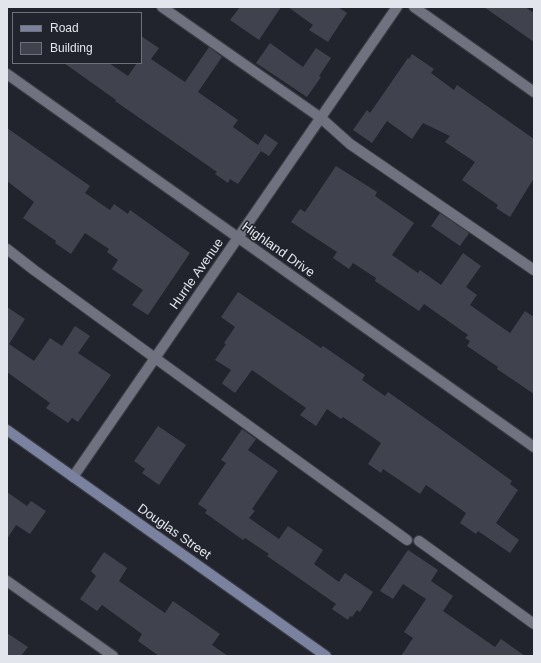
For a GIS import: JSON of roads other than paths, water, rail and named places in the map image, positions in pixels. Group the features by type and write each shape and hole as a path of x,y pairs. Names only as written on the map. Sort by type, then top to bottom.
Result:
{"street":[{"path":"162,7 320,118 350,144 534,270"},
{"name":"Hurrle Avenue","path":"73,477 397,7"},
{"path":"414,7 534,92"},
{"name":"Highland Drive","path":"7,74 534,447"},
{"path":"7,249 155,358 408,540"},
{"name":"Douglas Street","path":"7,430 326,656"},
{"path":"419,541 534,624"},
{"path":"7,581 113,656"}]}
